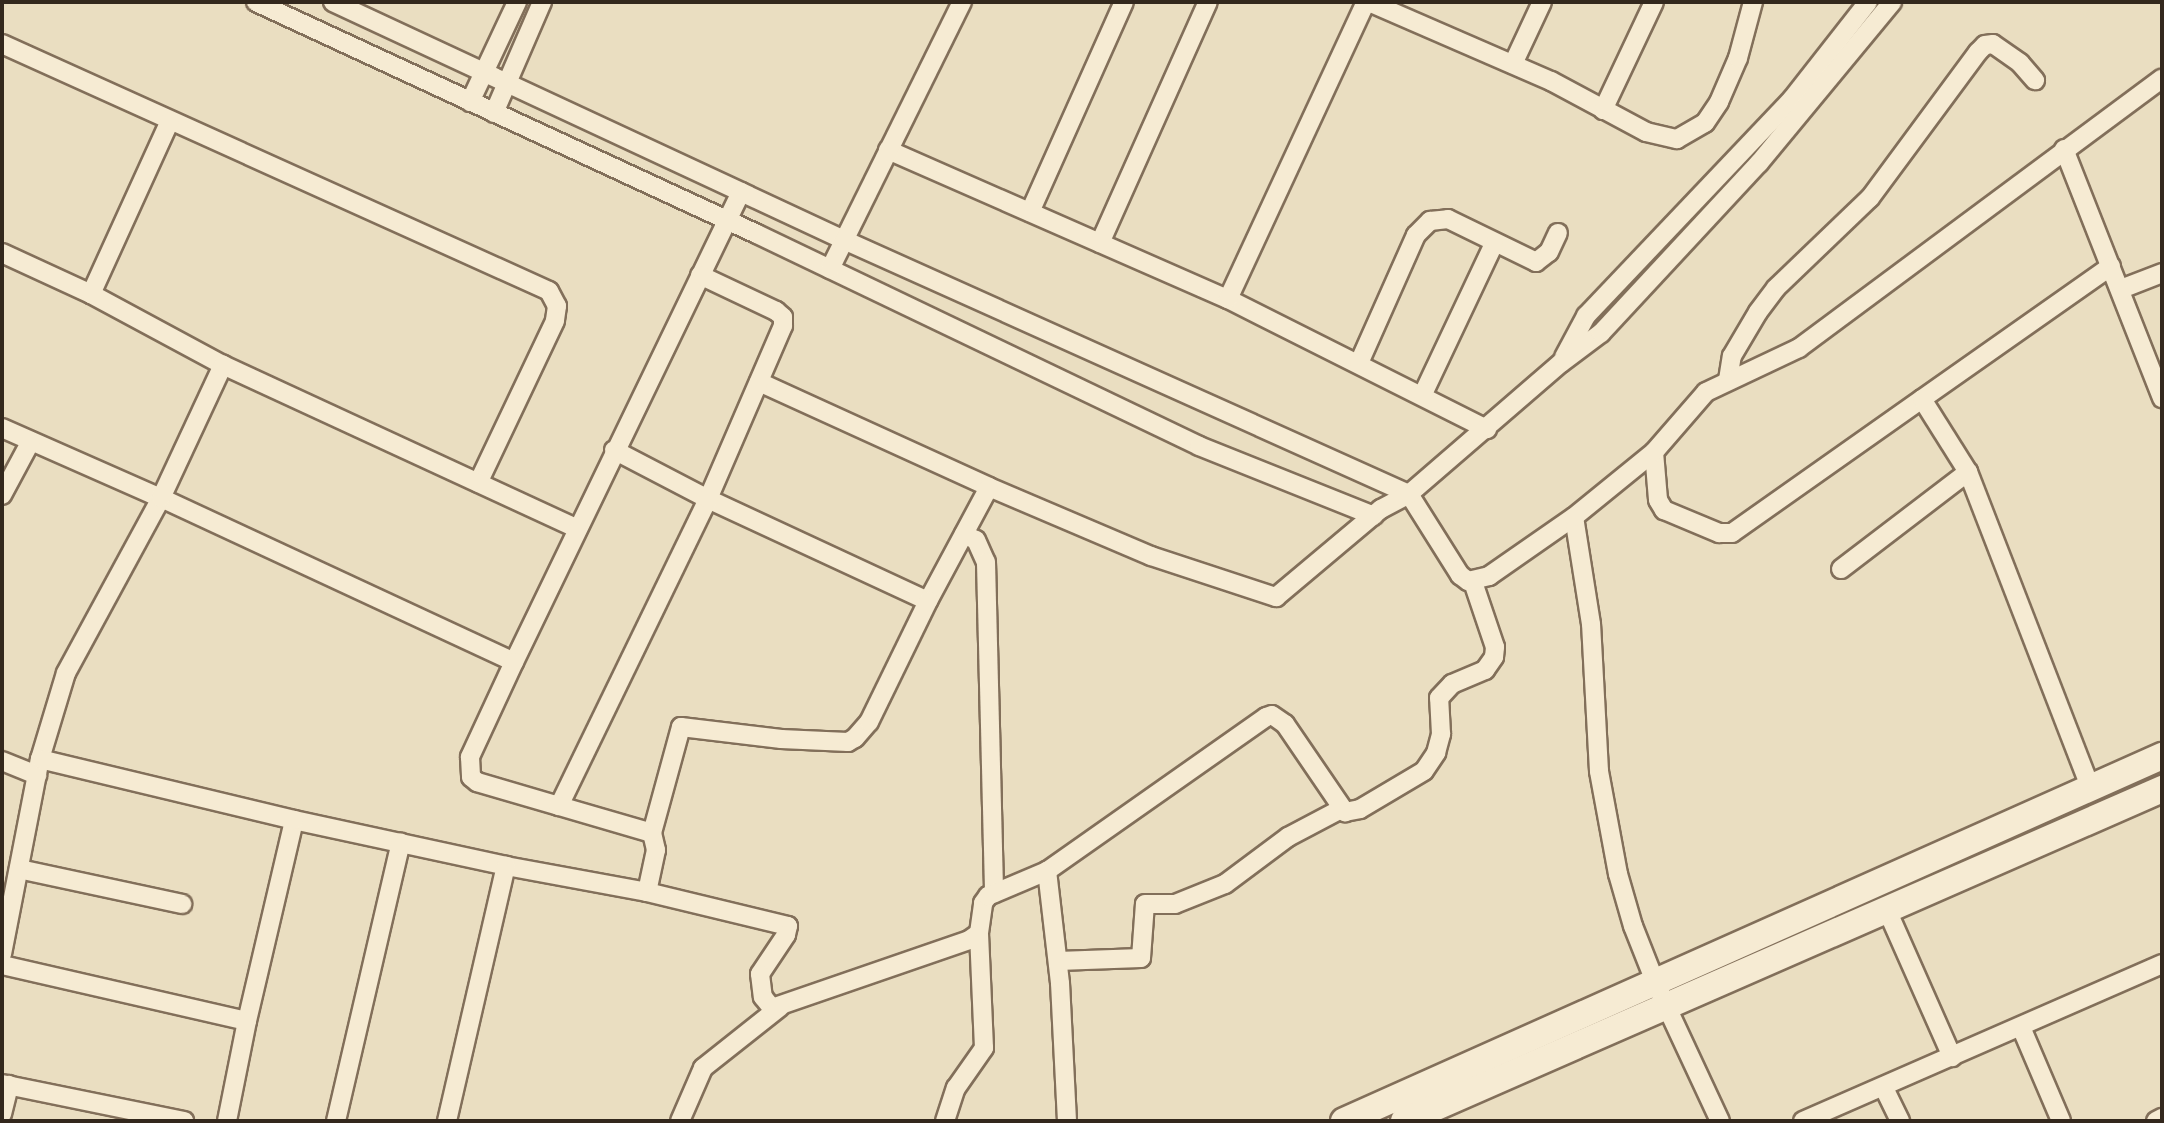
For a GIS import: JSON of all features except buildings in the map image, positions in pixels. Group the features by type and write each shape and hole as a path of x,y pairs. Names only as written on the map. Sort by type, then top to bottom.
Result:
{"street":[{"path":"256,2 830,269 1199,446 1374,516"},
{"path":"333,2 844,240 1409,494 1460,575 1473,582 1495,647 1491,665 1452,684 1439,698 1441,734 1436,753 1424,771 1360,809 1345,812 1295,737 1272,715 1258,721 1047,871 984,900 979,933 984,1048 956,1088 945,1121"},
{"path":"470,102 517,2"},
{"path":"494,113 542,2"},
{"path":"830,269 962,2"},
{"path":"1030,212 1124,2"},
{"path":"1100,243 1208,2"},
{"path":"1228,299 1368,2 1513,64 1663,137 1677,139 1693,132 1719,102 1738,58 1753,2"},
{"path":"1513,64 1542,2"},
{"path":"1603,110 1654,2"},
{"path":"1561,363 1586,316 1792,99 1868,2"},
{"path":"759,382 989,487 1151,556 1276,597 1374,516 1409,494 1561,363 1601,333 1759,163 1892,2"},
{"path":"2,44 549,291 555,298 555,321 478,483"},
{"path":"1728,380 1732,356 1776,288 1870,198 1985,45 1993,44 2020,63 2035,80"},
{"path":"1473,582 1489,576 1574,517 1654,452 1696,400 1728,380 1799,348 2162,78"},
{"path":"91,294 170,121"},
{"path":"2064,149 2162,398"},
{"path":"888,150 1228,299 1423,394 1487,429"},
{"path":"652,833 477,782 471,777 470,757 576,528 741,192"},
{"path":"1359,363 1416,235 1425,224 1435,219 1448,219 1536,262 1544,258 1558,233"},
{"path":"1423,394 1494,244"},
{"path":"2,253 91,294 223,365 576,528"},
{"path":"1654,452 1658,500 1664,510 1725,534 1738,530 2111,266"},
{"path":"2121,289 2162,273"},
{"path":"559,806 708,499 759,382 783,317 700,275"},
{"path":"2,954 39,767 66,673 161,498 223,365"},
{"path":"1922,399 1958,450 1968,472 2091,789"},
{"path":"2,428 161,498 514,662"},
{"path":"2,495 31,441"},
{"path":"614,450 708,499 928,601"},
{"path":"1841,569 1968,472"},
{"path":"647,892 656,850 652,833 681,727 781,739 848,742 855,738 869,722 928,601 989,487"},
{"path":"1574,517 1591,624 1599,771 1608,827 1633,926 1661,996 1720,1121"},
{"path":"964,534 982,547 986,562 994,893"},
{"path":"1344,1121 1402,1112 1661,996 2162,756"},
{"path":"2,761 506,866 647,892 788,926 786,935 760,974 765,1001 772,1008 969,940 979,933"},
{"path":"1661,996 1887,910 2162,789"},
{"path":"1058,961 1141,958 1145,904 1175,904 1225,884 1288,837 1341,809"},
{"path":"227,1121 294,820"},
{"path":"336,1121 401,842"},
{"path":"447,1121 506,866"},
{"path":"19,869 182,904"},
{"path":"1047,871 1058,961 1067,1121"},
{"path":"1887,910 1952,1057"},
{"path":"1803,1121 2162,964"},
{"path":"2,965 247,1021"},
{"path":"680,1121 703,1068 780,1007"},
{"path":"2021,1027 2061,1121"},
{"path":"2,1114 6,1084 183,1121"},
{"path":"1884,1088 1900,1121"},
{"path":"2156,1121 2162,1118"}]}
